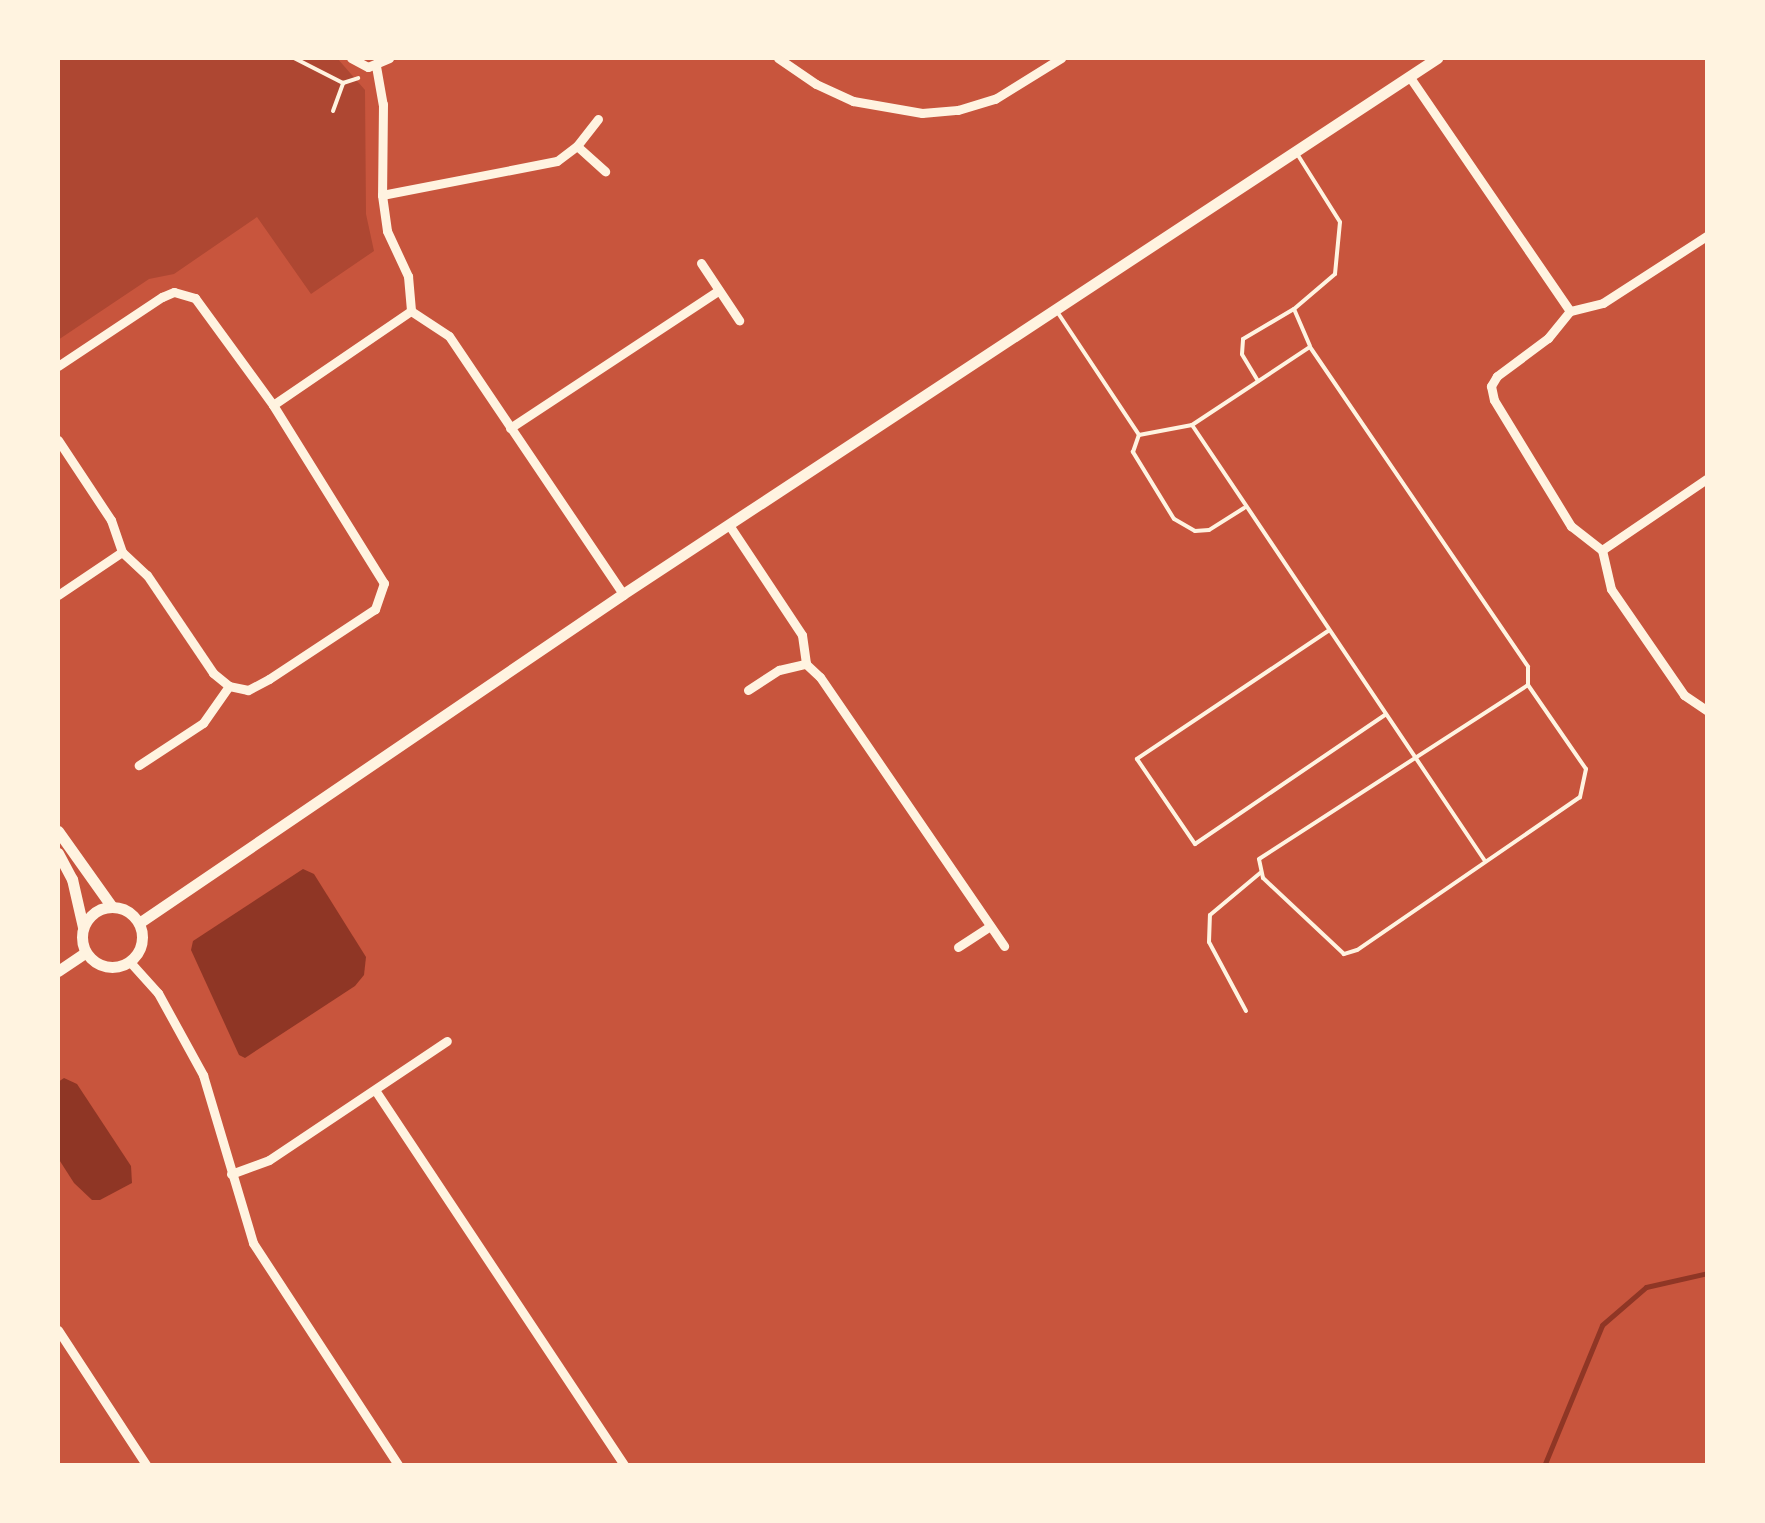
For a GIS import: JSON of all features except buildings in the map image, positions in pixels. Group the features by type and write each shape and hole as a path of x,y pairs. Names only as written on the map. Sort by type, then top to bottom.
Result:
{"street":[{"path":"351,58 361,65 376,66 389,58"},
{"path":"778,58 816,84 853,101 922,113 958,110 995,99 1060,58"},
{"path":"139,924 623,594 1437,58"},
{"path":"376,66 384,104 382,196 387,231 408,276 411,312"},
{"path":"1409,76 1570,310"},
{"path":"382,196 557,161 577,146 598,119"},
{"path":"577,146 605,171"},
{"path":"1708,235 1603,303 1570,310 1555,332 1497,376 1492,386 1494,400 1571,526 1602,550 1611,589 1684,695 1708,712"},
{"path":"701,263 739,320"},
{"path":"510,428 719,290"},
{"path":"58,366 174,292 186,294 204,306 273,405 384,583 375,609 248,690 229,686 213,673 147,574 122,552 111,520 58,440"},
{"path":"273,405 411,312"},
{"path":"411,312 449,336 623,594"},
{"path":"1602,550 1708,478"},
{"path":"729,524 802,635 806,664 820,677 1004,946"},
{"path":"58,595 122,552"},
{"path":"748,690 778,670 806,664"},
{"path":"139,766 204,723 229,686"},
{"path":"58,831 112,907"},
{"path":"58,853 72,880 86,953 106,967 130,962 142,940 139,924 128,912 112,907 94,912 83,927"},
{"path":"958,947 990,926"},
{"path":"58,972 86,953"},
{"path":"130,962 185,1036 203,1075 253,1243 399,1466"},
{"path":"232,1174 269,1160 448,1041"},
{"path":"376,1090 625,1466"},
{"path":"58,1330 148,1466"}],"lane":[{"path":"1258,382 1242,354 1242,339 1294,309 1335,274 1340,222 1295,152"},
{"path":"1294,309 1312,350 1528,667 1528,685 1586,769 1580,797 1357,950 1344,954 1262,872 1259,859 1528,685"},
{"path":"1056,310 1139,435"},
{"path":"1139,435 1192,425 1312,350"},
{"path":"1192,425 1244,508 1485,862"},
{"path":"1139,435 1133,452 1174,519 1196,532 1208,530 1244,508"},
{"path":"1328,631 1137,759 1185,830 1195,844 1385,715"},
{"path":"1246,1011 1209,942 1210,915 1262,872"}],"path":[{"path":"294,58 343,82 358,78"},
{"path":"334,111 343,82"}],"shaded area":[{"path":"58,58 337,58 365,90 366,214 374,251 311,294 257,217 174,274 149,279 58,340"},
{"path":"303,869 314,874 366,957 364,975 355,986 245,1058 239,1055 191,950 193,941"},
{"path":"64,1078 77,1084 131,1166 132,1183 100,1200 92,1200 74,1183 58,1158 58,1082"}],"waterway":[{"path":"1544,1466 1602,1325 1646,1287 1708,1273"}]}
